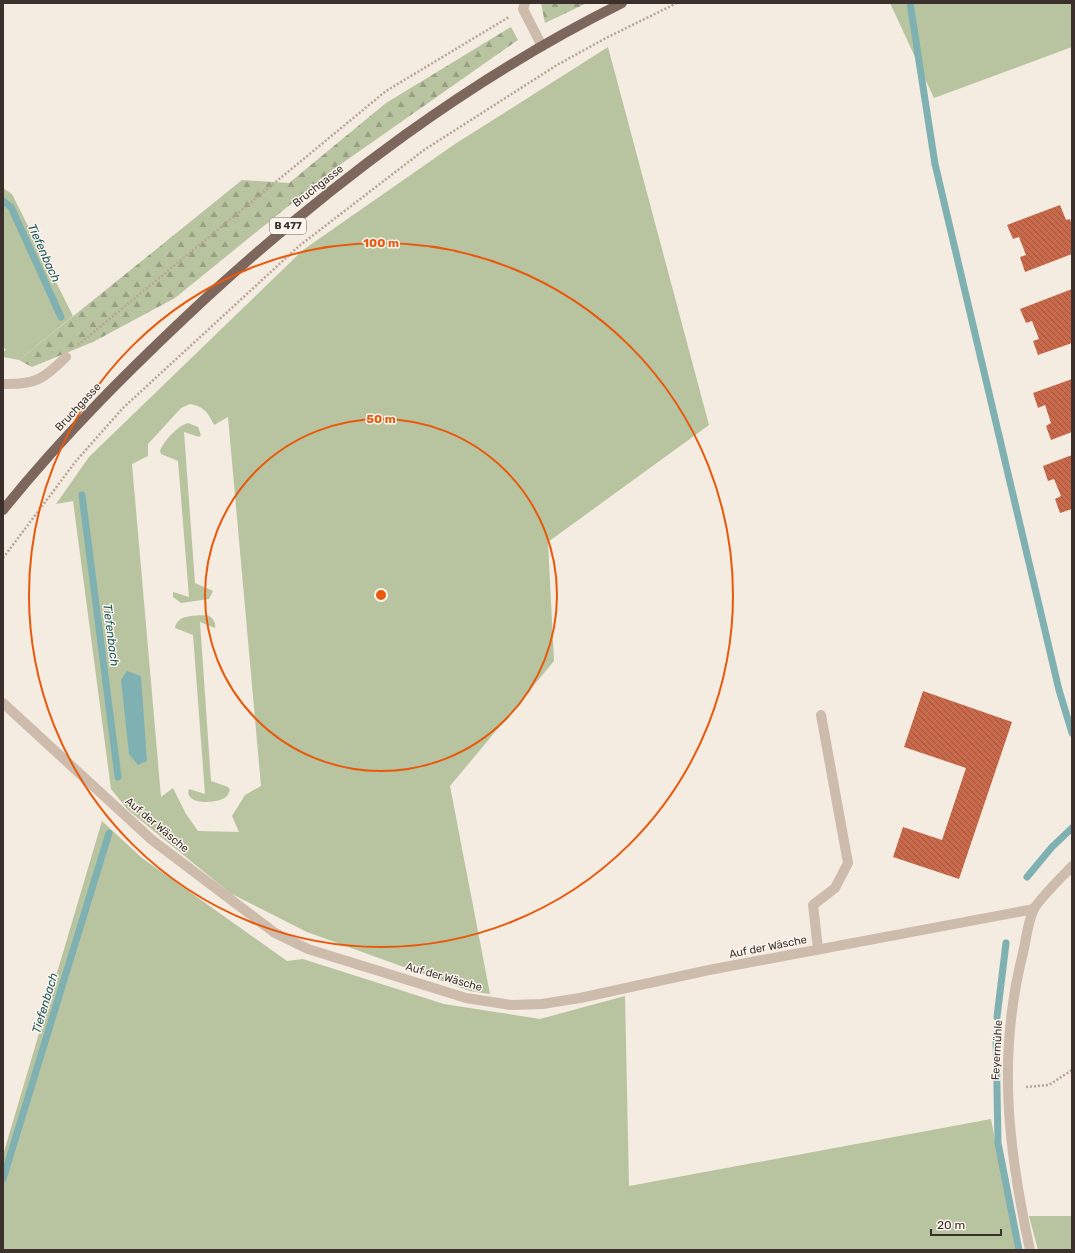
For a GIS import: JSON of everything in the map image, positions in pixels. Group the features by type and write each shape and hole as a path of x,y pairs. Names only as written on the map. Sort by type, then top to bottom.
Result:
{"main road":[{"name":"Bruchgasse","path":"3,510 92,409 166,335 249,259 328,192 405,135 479,85 542,46 622,3"}],"street":[{"path":"524,6 542,46"},
{"path":"3,384 27,384 34,382 46,375 66,357"},
{"name":"Auf der Wäsche","path":"3,703 152,840 275,933 308,949 466,998 511,1005 542,1004 572,1000 710,970 1034,909"},
{"path":"818,949 813,905 835,888 848,863 821,715"},
{"name":"Feyermühle","path":"1030,1250 1011,1141 1007,1088 1008,1035 1015,985 1034,909 1072,866"}],"path":[{"path":"3,558 76,462 123,408 299,246 424,150 557,65 606,38 677,3"},
{"path":"66,357 92,333 386,91 524,6"},
{"path":"1007,1088 1049,1085 1072,1070"}],"green space":[{"path":"541,3 587,3 545,23"},
{"path":"890,3 1072,3 1072,47 934,98"},
{"path":"511,27 518,40 334,169 175,298 93,342 32,367 19,360 242,180 289,183 386,103"},
{"path":"608,47 709,425 548,542 554,661 450,786 490,994 470,991 307,932 230,893 128,810 111,789 73,501 56,504 89,457 303,250 455,144","holes":["190,404 203,409 210,417 214,425 228,417 261,786 245,795 232,816 239,832 198,831 186,814 173,788 161,797 132,464 148,456 148,444 181,408"]},
{"path":"3,188 12,194 73,316 19,360 3,357 3,352 6,350 3,347"},
{"path":"188,423 198,427 201,435 199,437 184,432 195,583 213,591 209,599 181,603 173,597 173,592 189,597 178,461 161,454 160,451 171,434"},
{"path":"207,615 215,623 215,628 200,622 211,781 228,787 230,790 224,798 211,802 197,801 192,799 189,795 189,789 205,794 193,635 175,628 176,623 183,618"},
{"path":"102,821 142,858 287,961 303,959 444,1004 540,1019 625,996 629,1186 991,1119 1016,1250 3,1250 3,1155"},
{"path":"1029,1216 1072,1216 1072,1250 1038,1250"}],"water":[{"path":"127,671 141,676 147,761 138,765 129,754 121,680"}],"building":[{"path":"1060,205 1066,220 1070,219 1072,225 1072,254 1025,272 1020,257 1026,255 1019,237 1013,239 1007,225"},
{"path":"1072,289 1072,343 1038,355 1033,341 1039,339 1032,321 1026,323 1020,309"},
{"path":"1072,379 1072,432 1051,440 1046,426 1051,423 1045,405 1038,408 1033,393"},
{"path":"1072,455 1072,509 1060,513 1055,499 1061,496 1054,479 1048,481 1043,466"},
{"path":"923,691 1012,722 959,879 893,857 903,827 942,840 966,768 904,747"}],"waterway":[{"path":"910,3 935,164 1059,690 1072,733"},
{"name":"Tiefenbach","path":"3,201 11,207 61,317"},
{"name":"Tiefenbach","path":"82,495 118,777"},
{"path":"1027,877 1052,847 1072,828"},
{"name":"Tiefenbach","path":"3,1179 109,833"},
{"path":"997,1017 1006,943"},
{"path":"996,1034 998,1143 1019,1250"}]}
